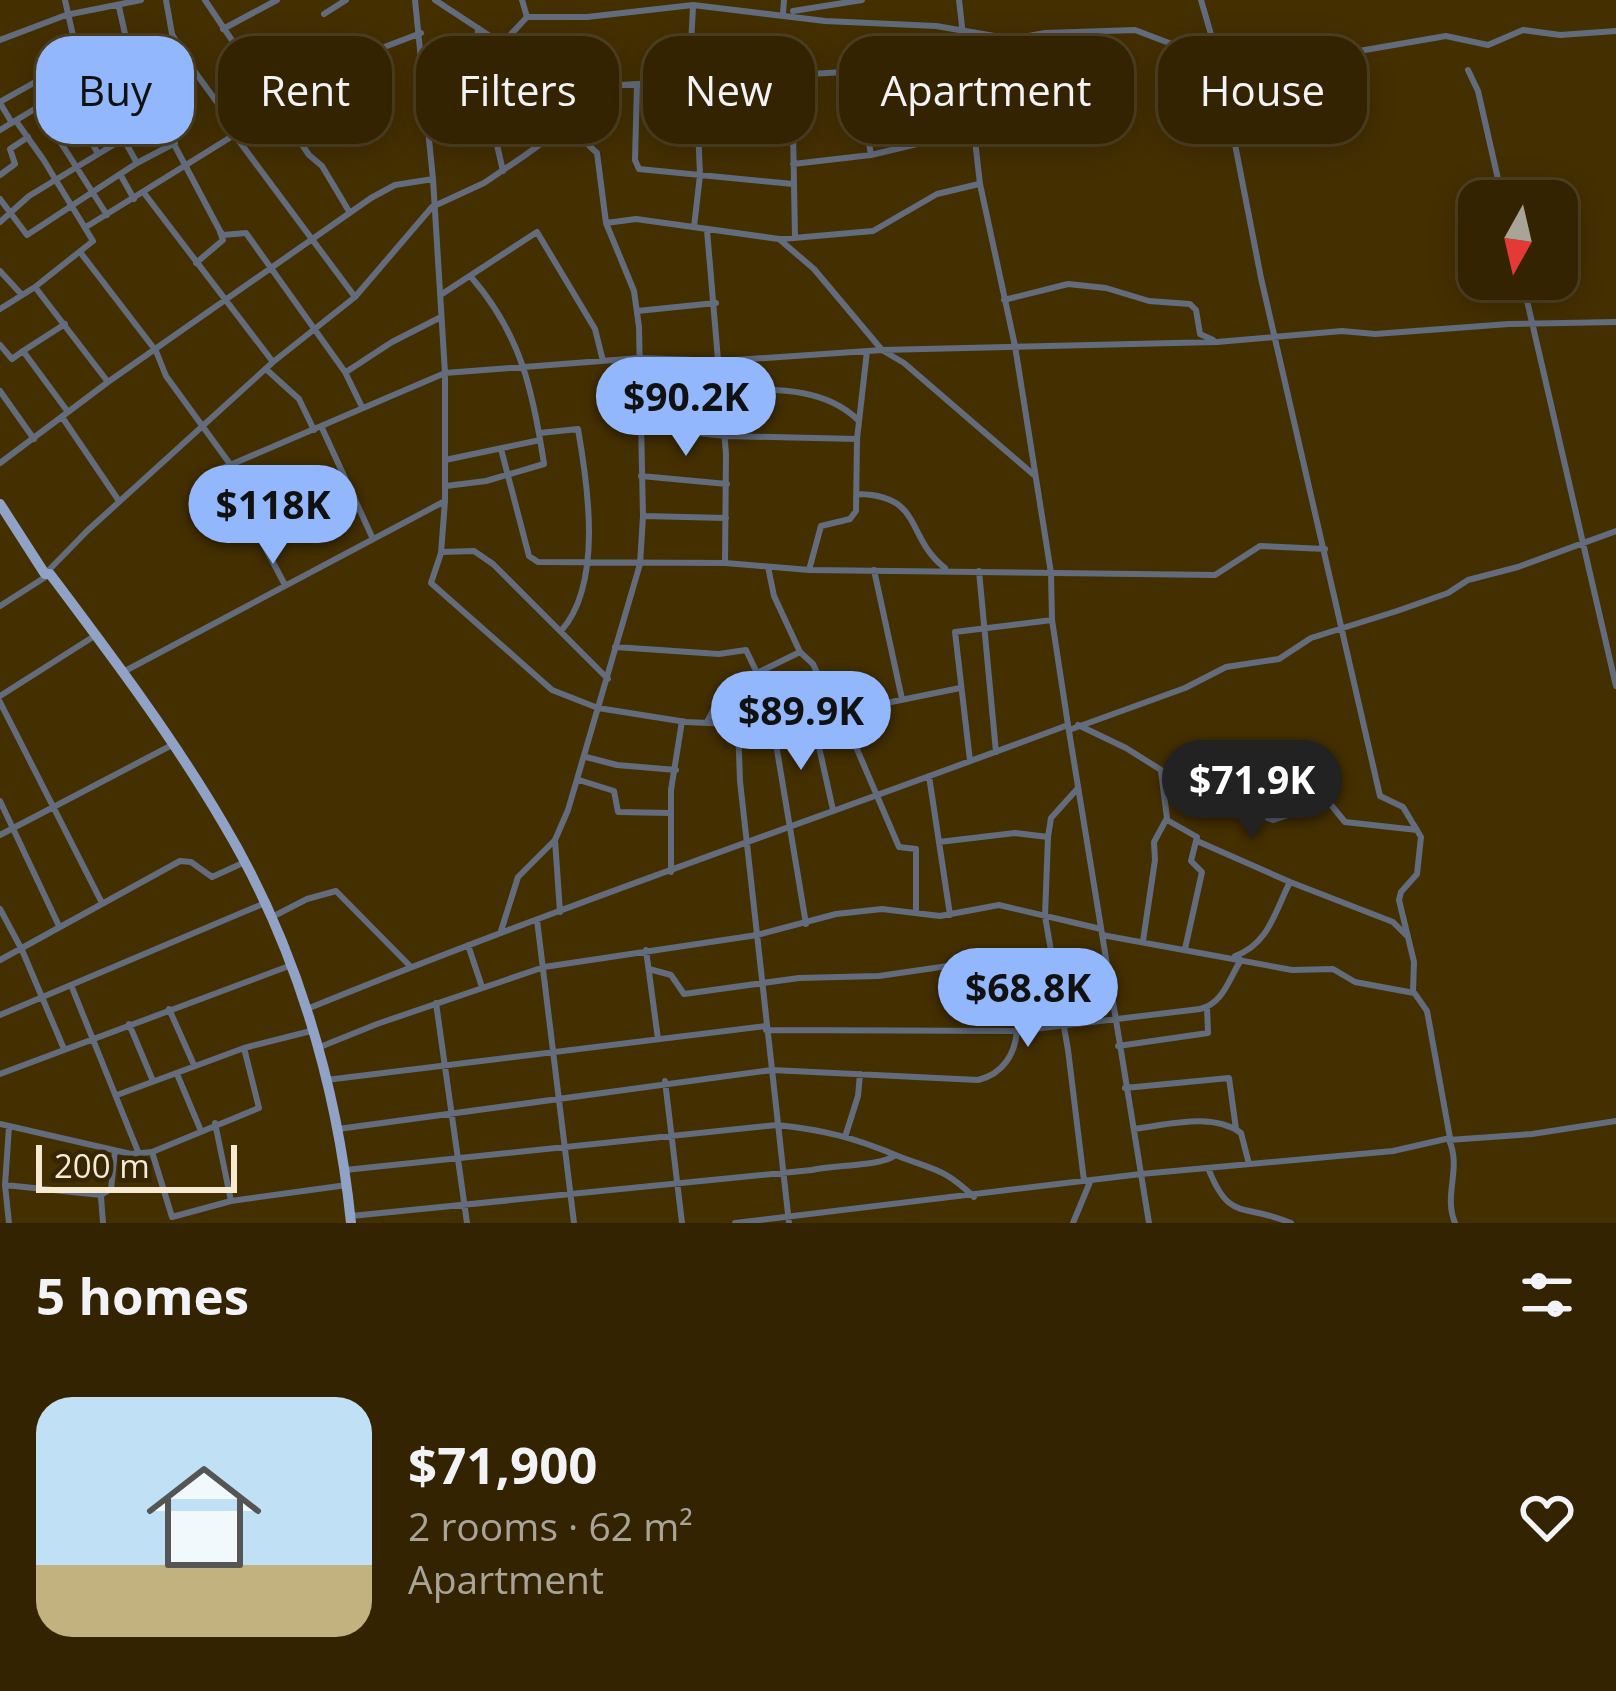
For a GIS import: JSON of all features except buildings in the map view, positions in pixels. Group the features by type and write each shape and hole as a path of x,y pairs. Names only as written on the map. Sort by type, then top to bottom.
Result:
{"main road":[{"path":"0,504 172,745 245,862 272,917 326,1080 351,1220"}],"street":[{"path":"65,0 72,36"},
{"path":"0,40 66,15 141,0"},
{"path":"166,0 172,34 218,108"},
{"path":"205,0 228,36"},
{"path":"223,29 278,0"},
{"path":"324,14 346,0"},
{"path":"415,0 434,178 432,207 446,373 445,501 441,553 431,578 436,590 552,690 598,708 682,721 773,726 960,688"},
{"path":"435,0 490,36"},
{"path":"522,0 527,17"},
{"path":"783,13 784,0"},
{"path":"783,13 862,0"},
{"path":"959,0 964,36"},
{"path":"1201,0 1211,36"},
{"path":"693,5 693,36"},
{"path":"509,36 527,17 587,17 693,5 825,21 936,26 1012,39 1135,30 1158,39"},
{"path":"119,7 126,36"},
{"path":"478,28 477,58 503,171"},
{"path":"1367,50 1446,36 1482,46 1523,30 1560,34 1616,31"},
{"path":"392,44 421,33"},
{"path":"1468,70 1478,91 1497,180"},
{"path":"0,309 93,241 57,179 0,103 36,82"},
{"path":"637,84 636,166 793,184"},
{"path":"619,87 643,84"},
{"path":"0,130 36,108"},
{"path":"0,175 15,164 10,149 28,137"},
{"path":"61,144 107,215"},
{"path":"93,144 98,154"},
{"path":"0,222 114,144"},
{"path":"125,144 137,163"},
{"path":"0,200 27,235 92,190 173,144"},
{"path":"175,144 223,240 196,262"},
{"path":"86,227 224,144"},
{"path":"241,144 355,297"},
{"path":"302,144 322,166 350,213"},
{"path":"0,606 48,574 119,502 273,362 355,297 432,207 503,171 541,144"},
{"path":"501,931 518,877 555,840 578,780 640,564 637,311 629,274 606,223 597,153 587,144"},
{"path":"694,227 699,144"},
{"path":"792,144 795,238"},
{"path":"869,144 871,155"},
{"path":"793,164 917,144"},
{"path":"975,144 1015,346 1051,573 1052,620 1068,727 1149,1223"},
{"path":"1233,144 1380,796 1403,807 1421,837 1417,874 1399,896 1416,994 1427,1011 1454,1172 1447,1197 1455,1223"},
{"path":"120,174 134,199"},
{"path":"0,463 350,213 395,184 434,178"},
{"path":"606,223 636,219 779,239 873,231 937,194 980,184"},
{"path":"144,193 273,362"},
{"path":"707,230 721,361 725,563"},
{"path":"220,231 223,235 247,233 345,372 362,407"},
{"path":"442,294 538,233 595,329 603,362"},
{"path":"779,239 814,269 882,350 904,362 1034,476"},
{"path":"80,251 155,351 166,376 231,465"},
{"path":"0,272 22,295"},
{"path":"446,486 543,465 524,365 506,323 472,278"},
{"path":"1003,300 1068,284 1106,288 1149,301 1186,302 1196,310 1200,334 1217,342"},
{"path":"35,287 108,382"},
{"path":"1527,300 1616,686"},
{"path":"637,311 716,303"},
{"path":"345,372 441,317"},
{"path":"285,585 223,468 446,373 640,358 721,361 882,350 1217,342 1616,322"},
{"path":"0,345 11,359 65,324"},
{"path":"809,570 821,526 854,517 856,439 867,351"},
{"path":"23,352 119,502"},
{"path":"266,370 299,400 318,429 374,539"},
{"path":"722,389 814,395 837,404 858,421"},
{"path":"0,391 34,439"},
{"path":"640,427 725,436 856,439"},
{"path":"445,460 578,429 591,513 573,615 561,632"},
{"path":"500,449 531,560 725,563 809,570 1215,575 1260,546 1324,549"},
{"path":"641,476 727,484"},
{"path":"260,537 351,491"},
{"path":"858,494 901,503 932,557 947,570"},
{"path":"122,673 445,501"},
{"path":"643,516 726,518"},
{"path":"305,1010 501,931 1185,688 1226,667 1279,658 1300,643 1616,530"},
{"path":"441,553 474,550 494,565 608,679"},
{"path":"768,567 774,596 800,652 813,664 830,715"},
{"path":"874,570 902,699"},
{"path":"979,571 996,752"},
{"path":"970,761 954,634 1052,620"},
{"path":"96,635 0,699 102,903"},
{"path":"615,647 719,654 742,649 757,674"},
{"path":"707,722 726,686 800,652"},
{"path":"842,712 898,847 916,849 916,913"},
{"path":"813,719 833,810"},
{"path":"671,872 670,813 682,721"},
{"path":"738,725 746,844 788,1220"},
{"path":"1078,725 1217,802 1273,820 1327,800 1345,822 1417,830"},
{"path":"773,726 806,924"},
{"path":"0,836 172,745"},
{"path":"586,757 676,770"},
{"path":"1143,941 1154,842 1167,820 1160,768"},
{"path":"928,776 950,915"},
{"path":"578,780 614,791 618,812 670,813"},
{"path":"1072,1223 1088,1181 1045,916 1052,818 1078,788"},
{"path":"0,801 59,926"},
{"path":"1167,820 1188,830 1197,841 1393,922 1408,937"},
{"path":"939,842 1015,833 1048,837"},
{"path":"555,840 560,912"},
{"path":"1186,949 1202,872 1191,861 1197,841"},
{"path":"0,960 180,861 191,862 212,877 245,862"},
{"path":"1232,958 1260,941 1290,882"},
{"path":"272,917 307,898 336,891 410,967"},
{"path":"0,1015 265,903"},
{"path":"317,1048 544,968 758,935 867,909 950,915 999,904 1102,932 1292,970 1333,969 1355,982 1416,994"},
{"path":"0,909 64,1049"},
{"path":"537,920 574,1223"},
{"path":"467,944 482,987"},
{"path":"646,950 658,1039"},
{"path":"649,968 671,975 684,994 799,978 879,976 988,960 1040,958 1054,965"},
{"path":"326,1080 766,1028 1017,1030 1207,1007 1220,997 1241,960"},
{"path":"0,1074 291,964"},
{"path":"71,985 139,1154"},
{"path":"436,1003 466,1223"},
{"path":"1118,1046 1208,1033 1207,1007"},
{"path":"169,1009 194,1065"},
{"path":"129,1024 153,1081"},
{"path":"338,1130 772,1070 921,1080 986,1078 1012,1056 1017,1030"},
{"path":"117,1095 244,1048 311,1031"},
{"path":"9,1223 5,1125 115,1151 152,1152 214,1123 256,1110 260,1105 244,1048"},
{"path":"176,1072 202,1131"},
{"path":"844,1137 859,1096 860,1074"},
{"path":"1125,1088 1228,1078 1236,1130"},
{"path":"665,1082 682,1223"},
{"path":"735,1223 1141,1174 1393,1151 1487,1134 1532,1134 1616,1121"},
{"path":"1134,1129 1215,1122 1241,1133 1249,1164"},
{"path":"214,1123 231,1202"},
{"path":"345,1170 777,1125 877,1144 945,1172 974,1197"},
{"path":"5,1185 101,1196 111,1189 115,1151"},
{"path":"152,1152 172,1217 231,1202 347,1185"},
{"path":"351,1220 884,1162 896,1155"},
{"path":"1208,1168 1216,1193 1227,1207 1291,1223"},
{"path":"101,1196 103,1223"},
{"path":"846,1211 848,1223"}]}
